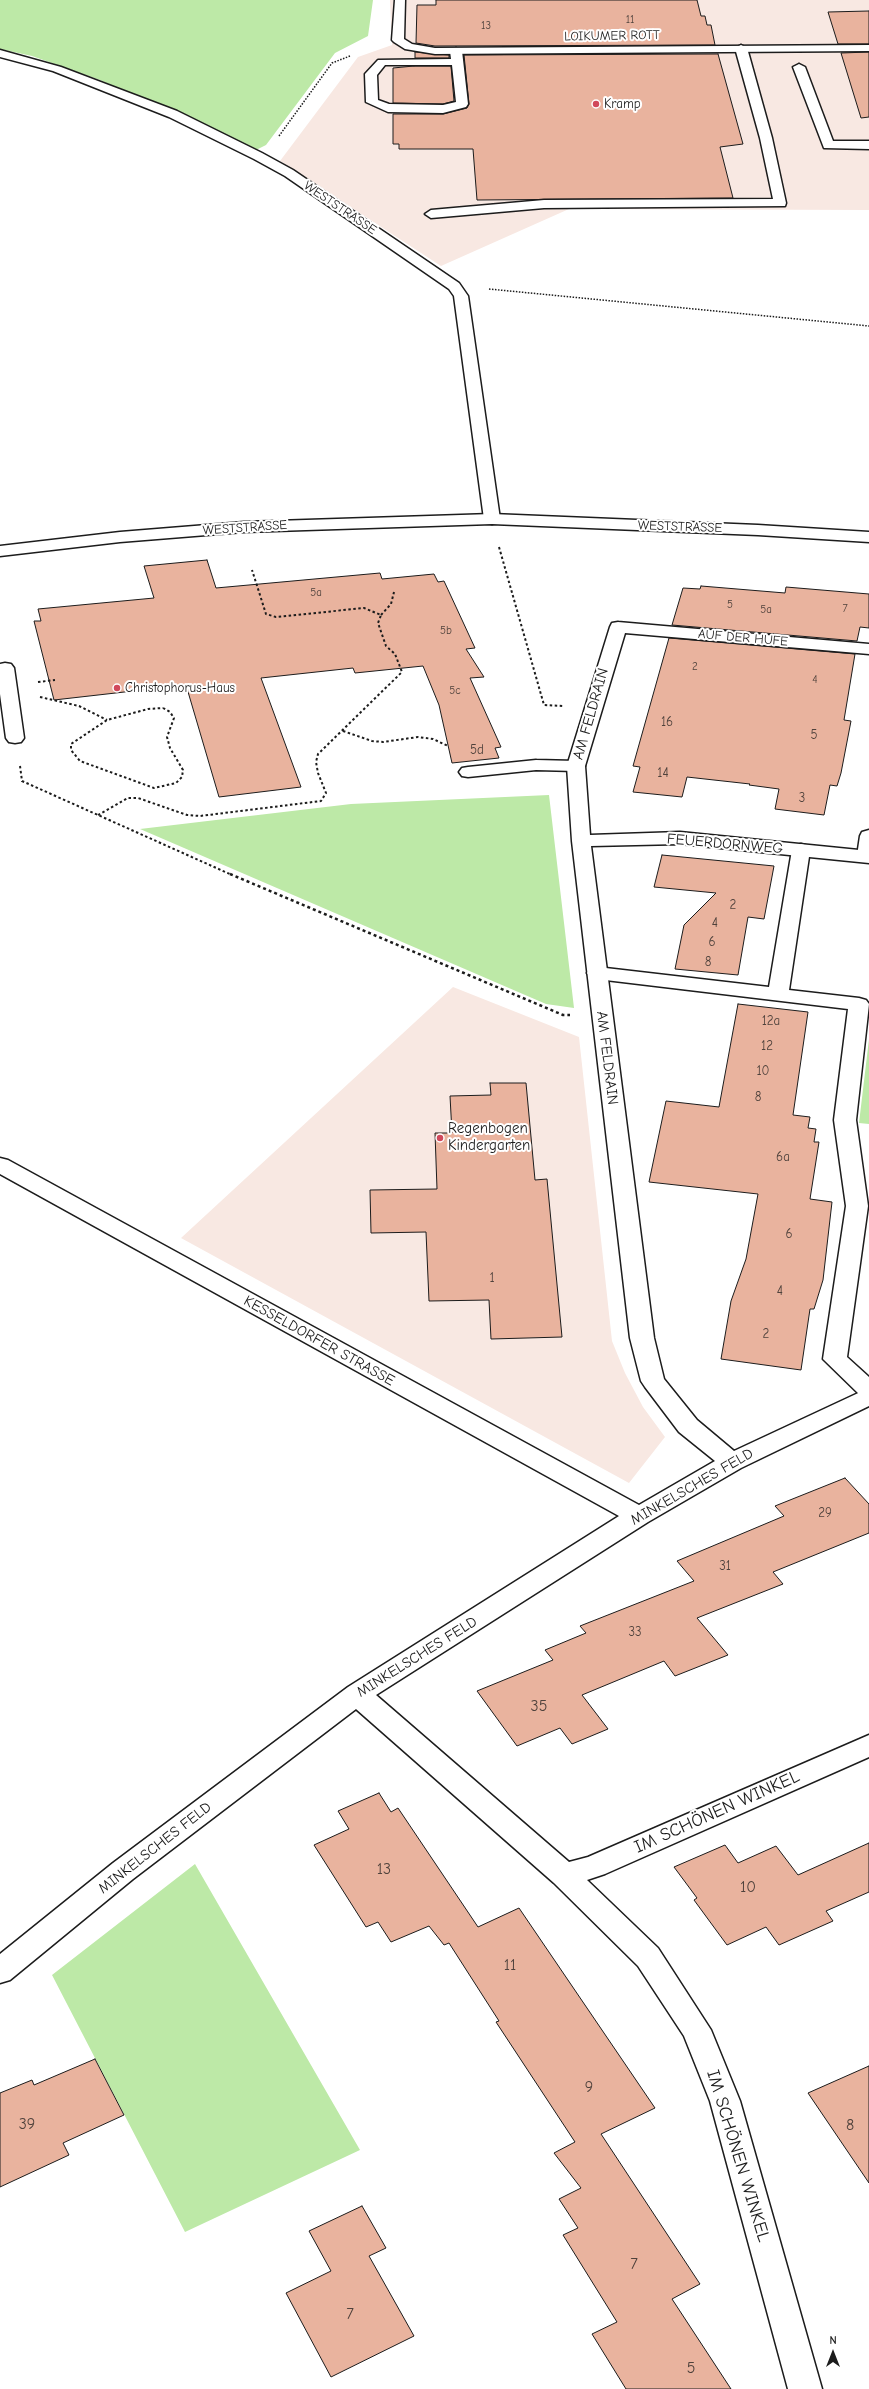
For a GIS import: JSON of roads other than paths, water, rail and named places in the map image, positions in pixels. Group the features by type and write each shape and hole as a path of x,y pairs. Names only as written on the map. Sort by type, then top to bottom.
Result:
{"street":[{"name":"LOIKUMER ROTT","path":"400,0 398,40 409,47 456,56 741,48 869,48"},
{"path":"431,214 544,204 780,203 766,138 741,48"},
{"name":"WESTSTRASSE","path":"0,53 58,69 173,114 258,156 289,173 454,286 461,296 492,519"},
{"path":"456,56 462,104 443,109 388,108 372,102 372,74 382,62 456,56"},
{"path":"799,67 828,145 869,145"},
{"name":"WESTSTRASSE","path":"0,551 120,537 244,527 492,519 758,530 869,537"},
{"name":"AUF DER HUFE","path":"618,626 869,649"},
{"name":"AM FELDRAIN","path":"618,626 592,708 576,766 581,842 596,973 642,1338 653,1381 688,1426 732,1462"},
{"path":"0,668 5,668 15,738"},
{"path":"468,772 536,765 576,766"},
{"path":"867,857 869,836"},
{"name":"FEUERDORNWEG","path":"581,842 680,838 867,857"},
{"path":"778,994 801,850"},
{"path":"596,973 859,1004 845,1120 857,1206 835,1359 869,1390"},
{"name":"KESSELDORFER STRASSE","path":"0,1165 639,1516"},
{"name":"MINKELSCHES FELD","path":"0,1971 124,1871 357,1694 639,1516 732,1462 869,1396"},
{"name":"IM SCHÖNEN WINKEL","path":"357,1694 564,1874 648,1957 696,2030 725,2101 804,2389"},
{"name":"IM SCHÖNEN WINKEL","path":"564,1874 595,1866 869,1746"}],"place":[{"name":"Kramp","path":"596,104"},
{"name":"Christophorus-Haus","path":"117,688"},
{"name":"Regenbogen Kindergarten","path":"440,1138"}]}
